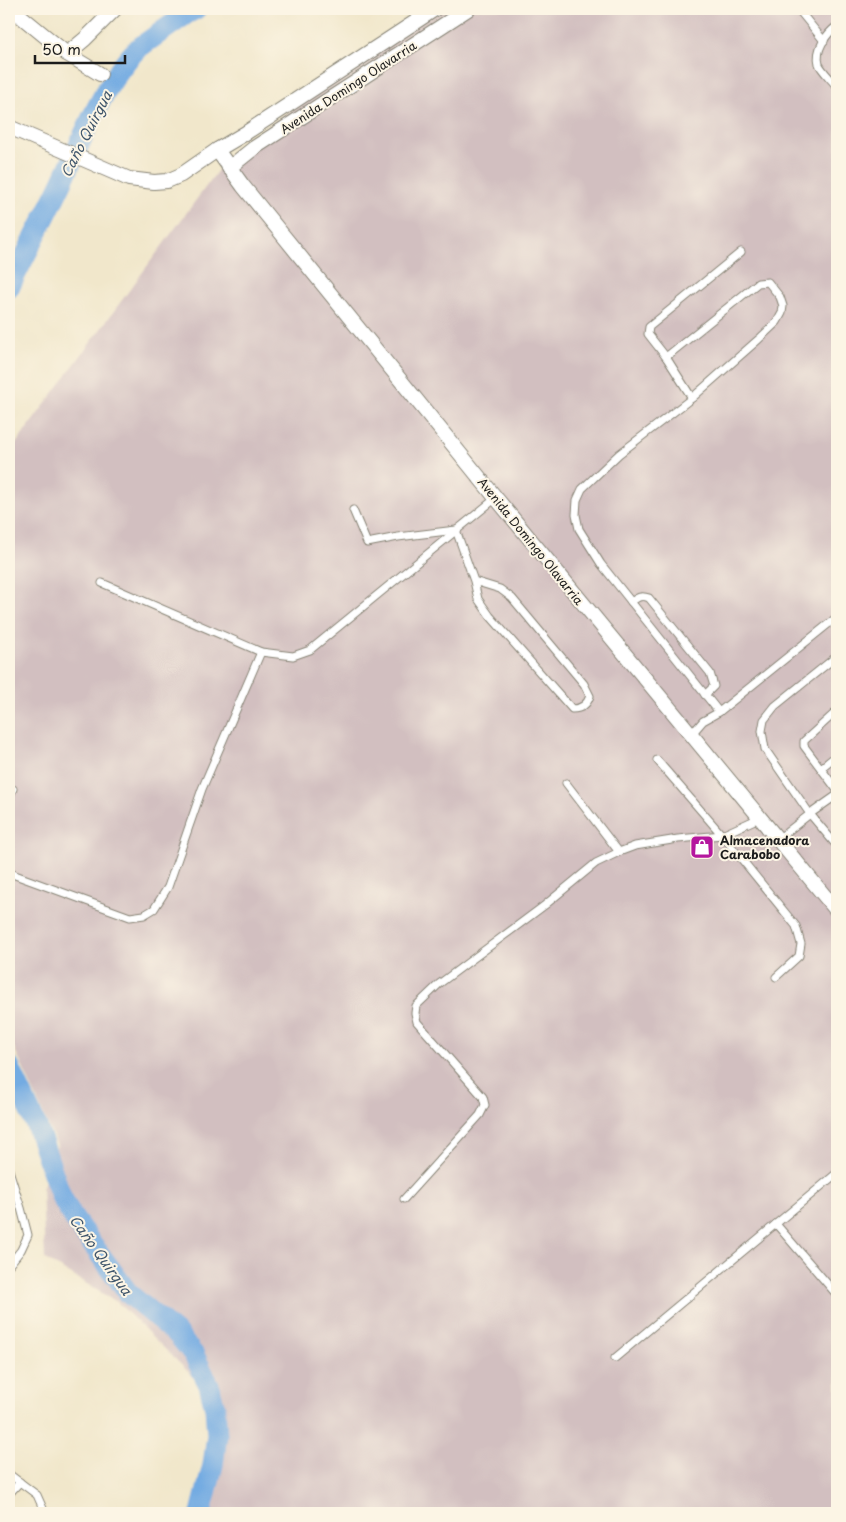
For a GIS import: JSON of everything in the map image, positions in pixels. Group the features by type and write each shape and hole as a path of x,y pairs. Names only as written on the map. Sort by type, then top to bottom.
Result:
{"street":[{"path":"12,9 67,54 100,74"},
{"path":"67,54 115,9"},
{"name":"Avenida Domingo Olavarria","path":"435,9 244,134 216,150 496,498 837,911"},
{"name":"Avenida Domingo Olavarria","path":"229,168 254,148 468,9"},
{"path":"9,127 129,179 154,182 167,181 181,175 216,150"}],"lane":[{"path":"798,9 824,41"},
{"path":"837,26 829,32 819,50 819,65 837,87"},
{"path":"692,398 666,357 648,334 649,327 741,252"},
{"path":"666,357 758,283 768,282 780,297 783,306 782,314 777,322 692,398 619,454 582,489 577,500 576,515 578,529 601,564 719,712"},
{"path":"102,583 260,652 293,656 310,650 496,498"},
{"path":"353,510 367,543 456,530"},
{"path":"456,530 474,581 478,599 490,616 572,709 587,703 590,696 584,684 512,598 500,589 474,581"},
{"path":"632,602 638,597 649,598 710,673 714,686 705,695"},
{"path":"691,735 703,721 719,712 837,618"},
{"path":"9,872 14,876 130,917 144,915 154,909 168,886 202,789 260,652"},
{"path":"837,656 776,706 764,720 762,731 766,749 810,814 837,846"},
{"path":"837,711 804,741 804,746 837,790"},
{"path":"821,768 837,756"},
{"path":"657,760 722,835 796,926 801,944 799,956 776,977"},
{"path":"566,783 619,852"},
{"path":"9,797 13,789"},
{"path":"778,839 837,796"},
{"path":"404,1198 480,1114 485,1105 483,1097 418,1022 415,1013 416,1006 439,984 545,905 596,863 635,846 654,842 722,835 759,818"},
{"path":"9,1170 28,1235 21,1250 9,1265"},
{"path":"614,1358 837,1173"},
{"path":"776,1224 837,1295"},
{"path":"9,1474 37,1495 45,1513"},
{"path":"9,1494 20,1482"}],"shaded area":[{"path":"440,9 837,9 837,1513 202,1513 214,1397 117,1302 45,1259 42,1189 57,1145 9,1036 9,453 233,150"}],"waterway":[{"name":"Caño Quirgua","path":"9,288 96,110 125,62 137,49 196,9"},
{"name":"Caño Quirgua","path":"9,1066 37,1127 61,1196 73,1218 129,1294 178,1335 194,1355 209,1385 215,1408 217,1435 213,1465 201,1513"}],"place":[{"name":"Almacenadora Carabobo","path":"702,847"}]}
